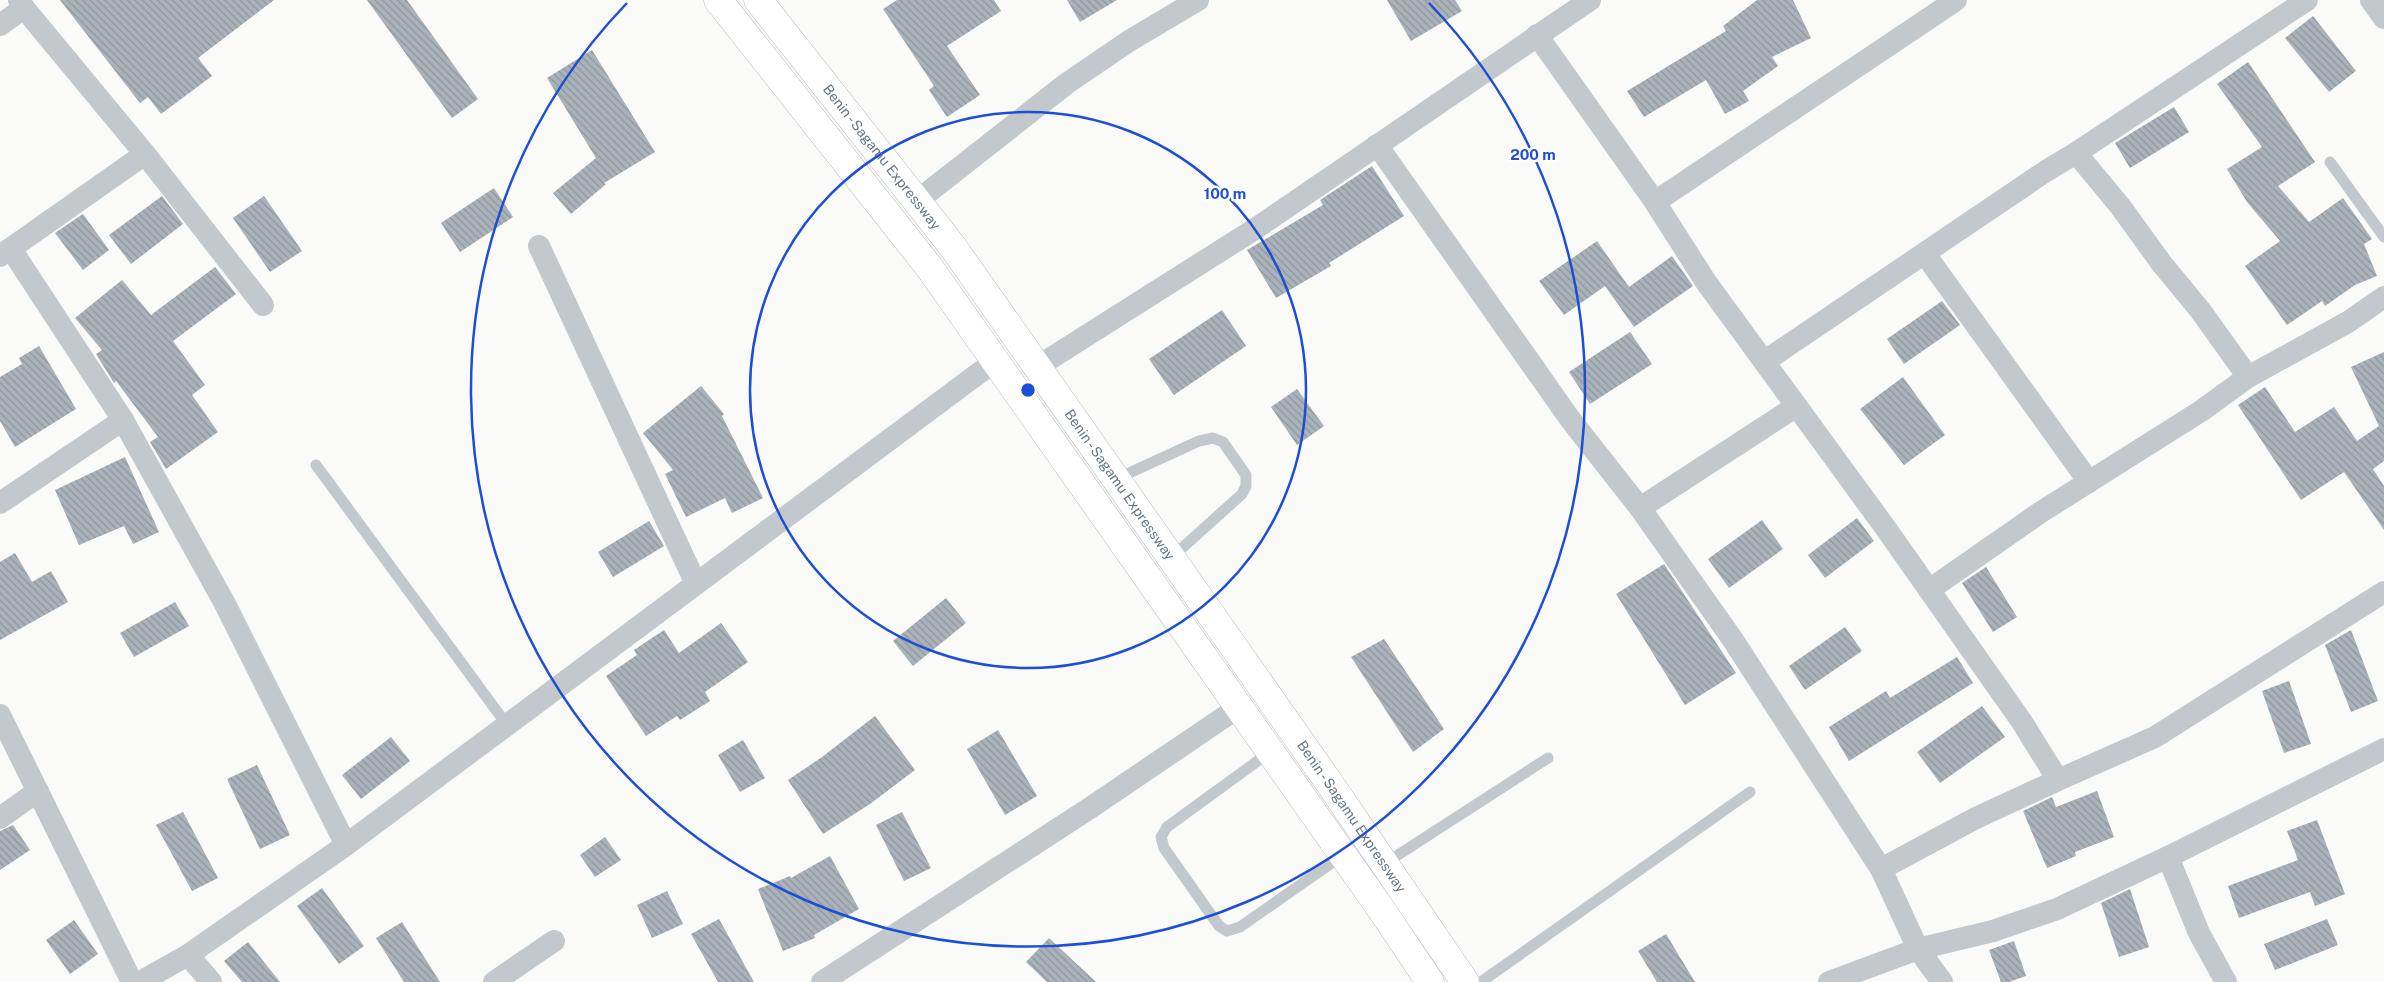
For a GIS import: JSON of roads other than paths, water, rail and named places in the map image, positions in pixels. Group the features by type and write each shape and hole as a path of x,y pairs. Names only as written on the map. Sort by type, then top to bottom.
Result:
{"highway":[{"path":"718,0 929,266 1343,855 1430,982"},
{"name":"Benin - Sagamu Expressway","path":"758,0 953,247 1172,558 1465,982"}],"street":[{"path":"917,201 1066,84 1130,41 1198,0"},
{"path":"1037,367 1258,227 1590,0"},
{"path":"1655,202 1956,0"},
{"path":"1765,360 2046,171 2306,0"},
{"path":"2371,0 2384,18"},
{"path":"0,25 21,4 145,154 263,305"},
{"path":"1537,35 1655,202 1706,282 1765,360 1795,407 1887,530 2022,722 2058,780"},
{"path":"1377,145 1570,419 1640,508 1733,640 1881,868 1918,949 1942,982"},
{"path":"2076,153 2120,206 2248,376"},
{"path":"145,154 6,253 123,420 224,602 346,845"},
{"path":"539,246 696,584"},
{"path":"1925,254 2089,482"},
{"path":"1929,590 2041,512 2201,410 2248,376 2348,322 2384,297"},
{"path":"140,982 188,955 346,845 995,361"},
{"path":"1640,508 1795,407"},
{"path":"0,502 123,420"},
{"path":"1881,868 1976,818 2155,737 2384,592"},
{"path":"822,982 1090,808 1239,707"},
{"path":"0,715 132,982"},
{"path":"1829,982 1918,949 1993,931 2057,909 2168,857 2384,748"},
{"path":"0,818 38,791"},
{"path":"2168,857 2199,933 2226,982"},
{"path":"494,982 554,941"},
{"path":"188,955 211,982"}],"lane":[{"path":"2330,162 2384,237"},
{"path":"1116,479 1199,441 1213,438 1223,442 1246,475 1246,486 1242,494 1172,558"},
{"path":"316,465 507,725"},
{"path":"1270,752 1167,828 1161,837 1164,848 1218,926 1227,931 1240,927 1343,855"},
{"path":"1384,864 1548,758"},
{"path":"1481,982 1750,792"}]}
